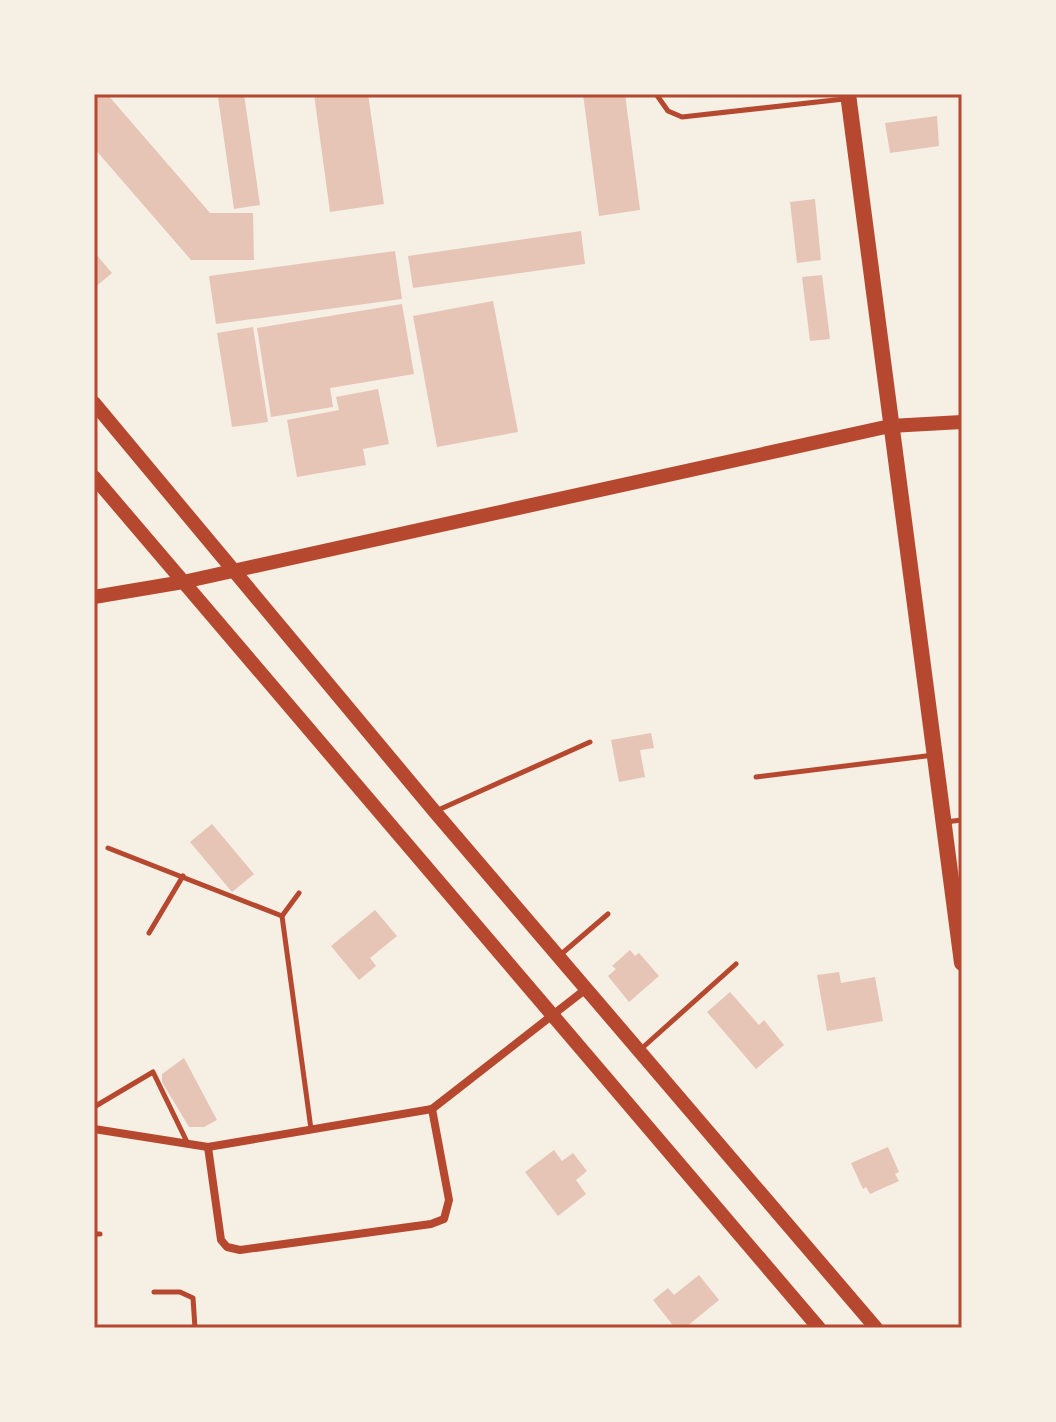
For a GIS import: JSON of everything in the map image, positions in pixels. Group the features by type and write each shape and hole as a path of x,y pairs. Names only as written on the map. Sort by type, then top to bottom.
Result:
{"main road":[{"path":"848,96 962,963"}],"street":[{"path":"94,403 237,570 435,812 876,1328"},
{"path":"94,597 183,582 890,426 962,422"},
{"path":"94,477 819,1328"},
{"path":"94,1129 208,1147 432,1109 586,989"},
{"path":"208,1147 221,1240 227,1247 240,1250 431,1224 444,1219 449,1200 432,1109"}],"lane":[{"path":"656,94 668,111 682,117 848,96"},
{"path":"435,812 590,742"},
{"path":"756,777 934,755"},
{"path":"944,822 962,820"},
{"path":"108,848 282,916"},
{"path":"149,933 183,876"},
{"path":"299,893 282,916 311,1130"},
{"path":"558,957 608,914"},
{"path":"639,1051 736,964"},
{"path":"94,1107 153,1072 187,1142"},
{"path":"154,1292 180,1292 193,1298 195,1328"}],"building":[{"path":"94,94 107,94 210,213 253,213 254,260 191,260 94,148"},
{"path":"244,94 260,205 234,209 218,97"},
{"path":"314,94 368,94 384,204 330,212"},
{"path":"583,94 625,94 640,210 599,216"},
{"path":"937,116 939,146 890,153 885,123"},
{"path":"815,199 821,260 797,263 790,202"},
{"path":"581,231 585,264 413,288 408,256"},
{"path":"395,251 402,299 216,324 209,276"},
{"path":"94,252 112,273 94,288"},
{"path":"822,275 830,339 810,341 802,277"},
{"path":"493,301 518,432 437,447 413,316"},
{"path":"402,304 414,374 330,388 333,407 271,417 257,328"},
{"path":"253,327 268,422 232,427 217,333"},
{"path":"378,389 389,444 363,449 366,465 297,477 287,420 339,410 336,397"},
{"path":"651,733 654,748 640,750 645,777 619,782 611,740"},
{"path":"212,824 254,874 232,892 190,842"},
{"path":"375,910 397,936 370,958 376,966 359,980 331,946"},
{"path":"630,950 635,956 639,953 659,976 629,1002 608,976 616,969 612,966"},
{"path":"839,972 841,983 875,977 883,1021 827,1031 817,975"},
{"path":"730,992 759,1025 764,1020 784,1045 756,1069 707,1012"},
{"path":"184,1058 217,1120 204,1127 189,1127 162,1082 162,1074"},
{"path":"888,1147 899,1172 895,1174 899,1181 870,1194 866,1187 863,1189 851,1163"},
{"path":"554,1150 562,1161 573,1153 587,1171 576,1180 586,1194 558,1216 525,1172"},
{"path":"699,1275 719,1300 685,1328 675,1328 653,1300 668,1288 674,1295"}]}
